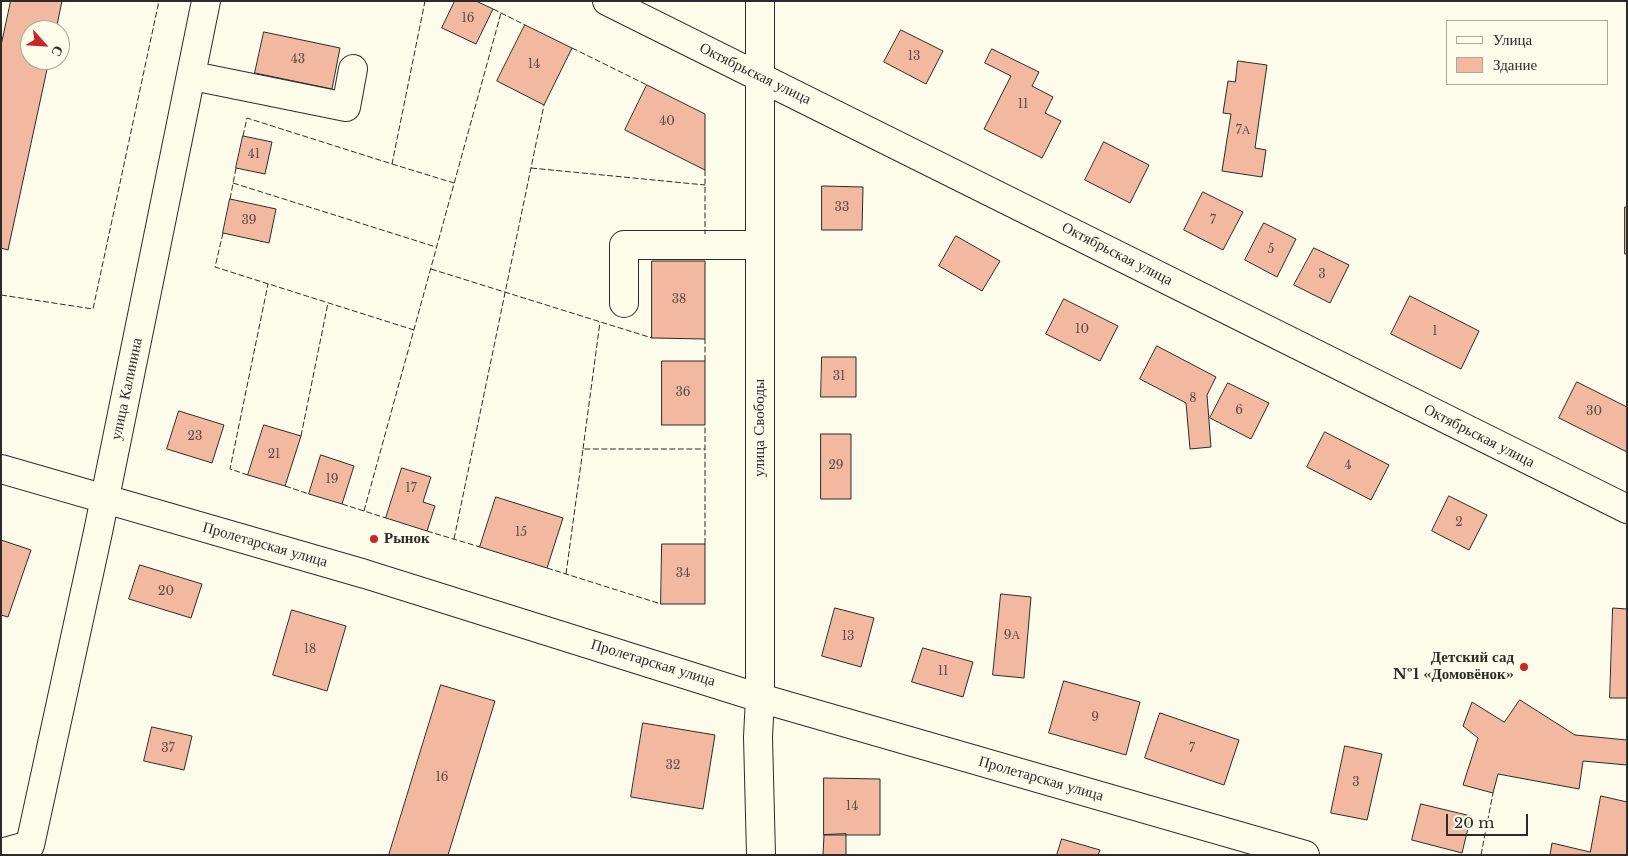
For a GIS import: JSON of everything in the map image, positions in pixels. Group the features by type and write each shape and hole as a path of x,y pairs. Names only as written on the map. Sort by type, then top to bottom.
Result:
{"street":[{"name":"улица Калинина","path":"1,853 30,845 193,76 206,1"},
{"name":"Октябрьская улица","path":"607,1 759,75 1627,509"},
{"name":"улица Свободы","path":"760,1 760,698 758,738 761,855"},
{"path":"193,76 346,107 353,69"},
{"path":"624,303 624,245 760,245"},
{"name":"Пролетарская улица","path":"1,469 365,574 760,698 1305,855"}],"building":[{"path":"11,1 62,1 58,20 20,20 20,70 47,70 8,250 1,248 1,46"},
{"path":"455,1 476,1 493,9 476,44 442,28"},
{"path":"525,25 572,48 544,105 497,81"},
{"path":"901,30 943,51 926,84 884,62"},
{"path":"264,32 340,48 332,89 255,73"},
{"path":"992,49 1039,72 1032,86 1053,97 1045,113 1061,121 1042,158 984,129 1011,76 985,63"},
{"path":"1238,61 1267,65 1255,148 1266,150 1262,177 1222,171 1231,114 1223,113 1228,81 1235,82"},
{"path":"647,85 705,114 705,170 625,130"},
{"path":"243,136 272,142 265,174 236,168"},
{"path":"1104,142 1149,165 1130,203 1085,180"},
{"path":"822,186 863,187 862,230 822,230"},
{"path":"1203,192 1243,212 1223,250 1184,230"},
{"path":"230,199 276,209 269,243 223,233"},
{"path":"1625,207 1627,207 1627,254 1625,254"},
{"path":"1264,223 1296,239 1277,277 1245,260"},
{"path":"956,236 1000,261 982,291 939,266"},
{"path":"1314,248 1349,265 1330,303 1294,285"},
{"path":"652,261 705,261 705,339 652,338"},
{"path":"1410,296 1479,331 1461,369 1391,334"},
{"path":"1064,299 1118,326 1100,361 1046,334"},
{"path":"1157,346 1216,377 1207,395 1211,447 1190,449 1186,403 1140,379"},
{"path":"822,357 856,357 856,397 821,397"},
{"path":"662,361 705,361 705,425 662,425"},
{"path":"1577,382 1627,407 1627,452 1559,418"},
{"path":"1228,383 1269,403 1251,439 1210,418"},
{"path":"179,411 224,425 212,463 167,449"},
{"path":"264,425 301,436 285,486 248,475"},
{"path":"1325,432 1389,465 1371,500 1307,467"},
{"path":"821,434 851,434 851,499 821,499"},
{"path":"321,455 354,466 342,504 309,494"},
{"path":"402,468 431,477 423,502 435,506 427,531 386,518"},
{"path":"1449,496 1487,515 1469,550 1432,531"},
{"path":"496,497 563,518 547,568 480,547"},
{"path":"1,540 31,550 8,617 1,615"},
{"path":"662,544 705,544 705,604 661,604"},
{"path":"140,565 202,584 191,618 129,599"},
{"path":"1001,594 1031,597 1024,678 993,675"},
{"path":"835,608 874,618 861,667 822,656"},
{"path":"1613,608 1627,609 1627,698 1610,698"},
{"path":"292,610 346,626 327,691 273,675"},
{"path":"923,648 973,662 963,697 912,682"},
{"path":"1064,681 1140,702 1126,755 1049,733"},
{"path":"441,685 495,701 448,855 389,855"},
{"path":"1520,700 1575,735 1627,740 1627,765 1583,761 1579,789 1498,774 1493,793 1463,785 1478,738 1463,726 1472,702 1504,722"},
{"path":"1160,713 1239,740 1224,785 1145,758"},
{"path":"643,723 715,735 703,809 631,797"},
{"path":"152,727 192,736 184,770 144,761"},
{"path":"1345,746 1382,754 1367,820 1331,813"},
{"path":"824,778 880,779 880,835 824,835"},
{"path":"1601,796 1627,802 1627,855 1550,855 1552,843 1590,852"},
{"path":"1421,804 1471,816 1462,853 1412,840"},
{"path":"846,834 846,855 823,855 824,835"},
{"path":"1062,839 1100,850 1098,855 1057,855"}],"fence":[{"path":"1,295 93,309 159,1"},
{"path":"243,136 247,118 392,164 425,1"},
{"path":"493,9 525,25"},
{"path":"364,511 501,13"},
{"path":"572,48 647,85"},
{"path":"454,539 544,105"},
{"path":"392,164 454,183"},
{"path":"230,199 236,168"},
{"path":"531,168 705,185"},
{"path":"705,170 705,234"},
{"path":"233,183 436,247"},
{"path":"223,233 215,267 414,330"},
{"path":"431,269 652,338"},
{"path":"248,475 230,469 268,284"},
{"path":"301,436 328,303"},
{"path":"583,449 600,322"},
{"path":"705,339 705,361"},
{"path":"705,425 705,544"},
{"path":"566,574 583,449 705,449"},
{"path":"285,486 309,494"},
{"path":"342,504 386,518"},
{"path":"427,531 480,547"},
{"path":"547,568 661,604"},
{"path":"1481,855 1493,793"}],"place":[{"name":"Рынок","path":"374,539"},
{"name":"Детский сад №1 «Домовёнок»","path":"1524,667"}]}
